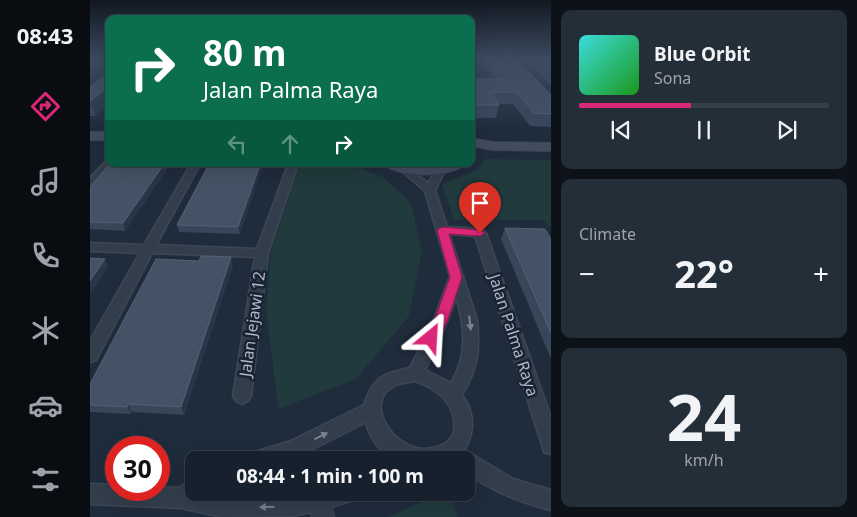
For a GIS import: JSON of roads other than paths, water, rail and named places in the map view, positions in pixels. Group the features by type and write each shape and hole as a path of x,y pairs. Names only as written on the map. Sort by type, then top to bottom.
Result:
{"main road":[{"path":"90,136 105,136"},
{"path":"90,142 105,143"},
{"path":"475,143 492,146 551,147"},
{"path":"475,155 551,154"},
{"path":"401,167 440,170 449,167"}],"street":[{"path":"90,184 105,167"},
{"path":"90,355 194,167"},
{"path":"404,168 430,190 456,277 466,301 472,343 468,370 453,395"},
{"name":"Jalan Jejawi 12","path":"242,396 262,253 292,170"},
{"path":"430,190 440,170"},
{"name":"Jalan Palma Raya","path":"442,230 480,233 551,445"},
{"path":"90,247 262,253"},
{"path":"414,374 440,322 456,277"},
{"path":"397,451 382,439 374,425 371,411 375,395 384,383 398,376 414,374 442,385 453,395 462,409 464,425 461,451"},
{"path":"289,451 371,411"},
{"path":"475,468 499,484 522,494 551,500"},
{"path":"90,494 185,493"},
{"path":"208,501 224,507 293,506 322,509 335,501"}]}
